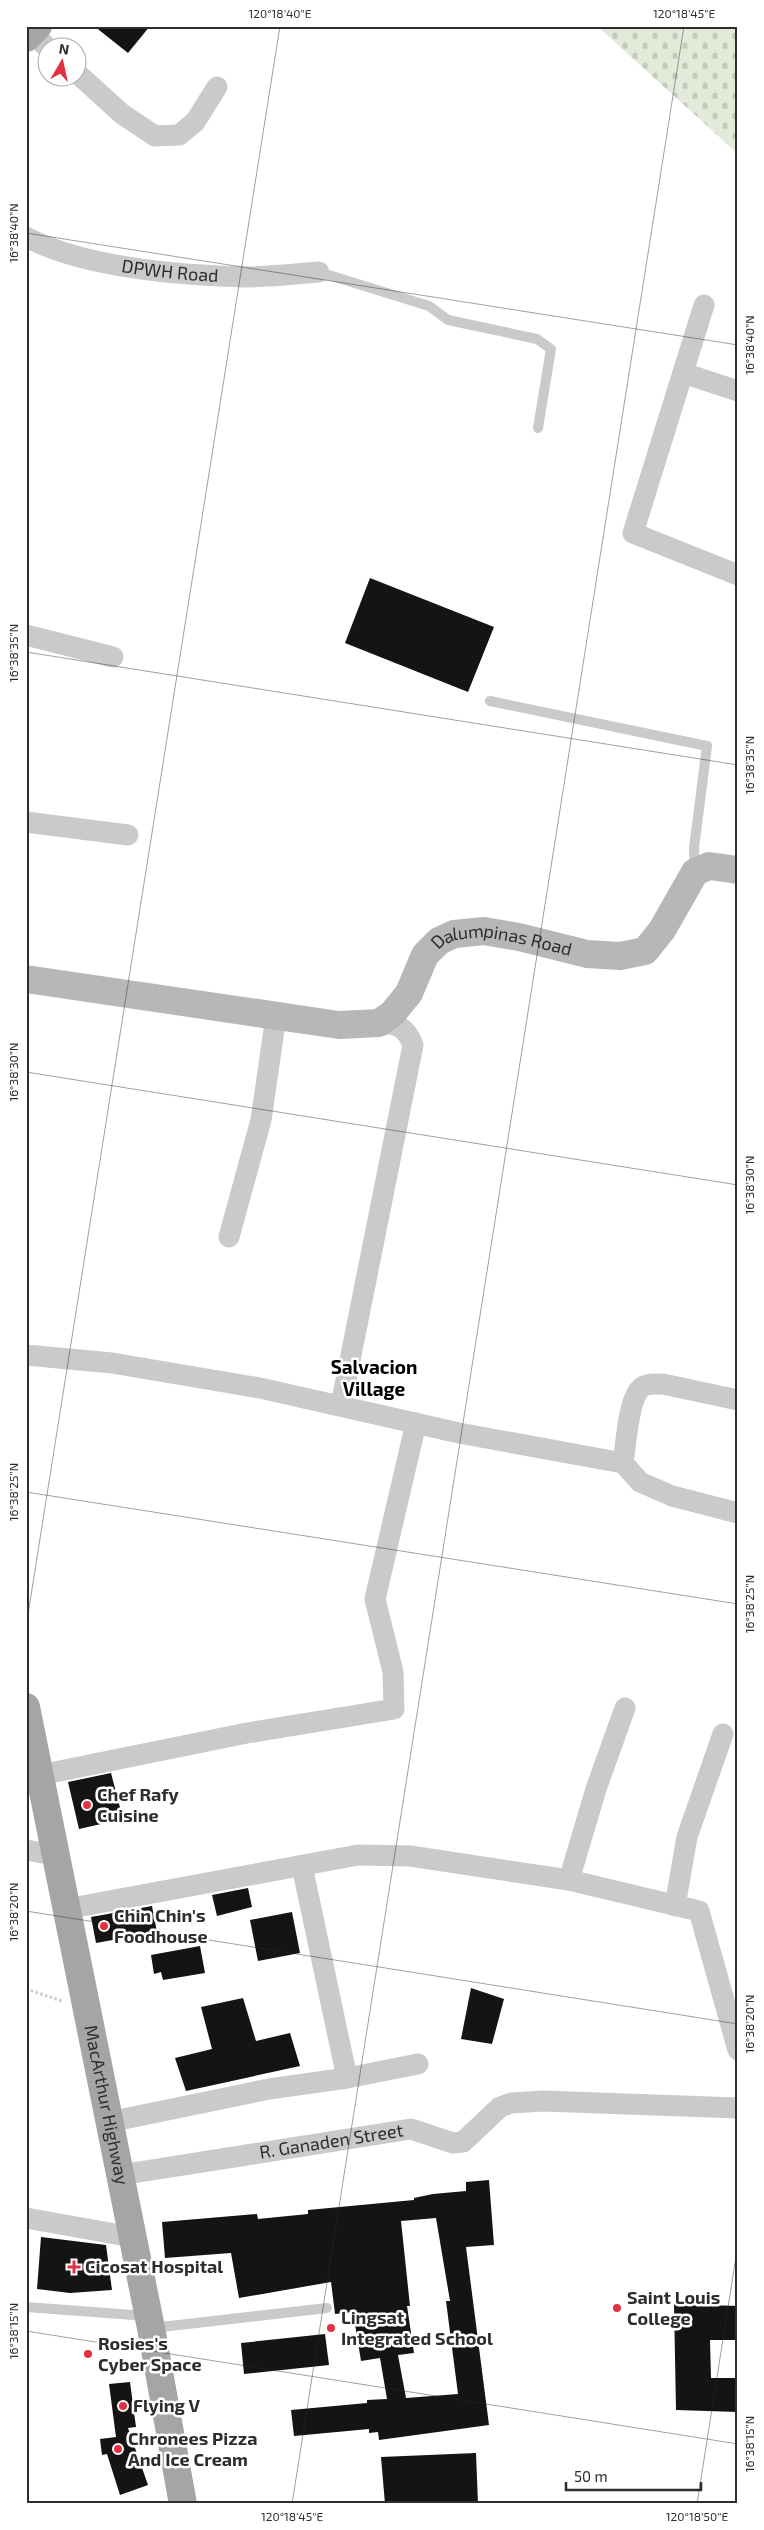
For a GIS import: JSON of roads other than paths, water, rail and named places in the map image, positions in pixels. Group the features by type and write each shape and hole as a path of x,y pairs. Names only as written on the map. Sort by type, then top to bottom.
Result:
{"main road":[{"name":"MacArthur Highway","path":"26,1707 34,1766 87,2008 150,2322 183,2504"}],"street":[{"path":"88,83 122,114 156,136 179,136 195,122 217,87"},
{"name":"DPWH Road","path":"26,236 85,258 159,270 244,277 319,272"},
{"path":"704,305 633,534 738,575"},
{"path":"683,373 738,391"},
{"path":"26,635 114,657"},
{"path":"26,822 128,835"},
{"path":"695,872 709,866 738,870"},
{"name":"Dalumpinas Road","path":"379,1023 392,1014 409,994 425,955 439,941 454,934 484,931 520,937 587,954 620,956 645,951 662,930 695,872"},
{"path":"26,979 339,1025 379,1023 395,1024 404,1028 413,1045 341,1405"},
{"path":"229,1237 262,1120 276,1016"},
{"path":"26,1355 112,1363 260,1388 416,1423 623,1464 640,1482 672,1496 738,1513"},
{"path":"623,1464 634,1398 641,1388 653,1384 663,1384 738,1400"},
{"path":"34,1766 394,1709 393,1672 375,1599 416,1423"},
{"path":"569,1880 596,1789 625,1708"},
{"path":"675,1906 687,1838 723,1734"},
{"path":"26,1850 54,1855"},
{"path":"66,1909 358,1855 410,1856 569,1880 699,1912 738,2050"},
{"path":"302,1866 347,2078"},
{"path":"110,2122 269,2089 347,2078 418,2064"},
{"name":"R. Ganaden Street","path":"120,2175 411,2129 453,2143 462,2142 500,2107 511,2103 543,2101 738,2108"},
{"path":"26,2218 132,2237"}],"lane":[{"path":"319,272 429,306 448,320 537,339 551,349 538,428"},
{"path":"490,701 707,746 694,848 695,872"},
{"path":"26,2307 150,2322 327,2308"}],"place":[{"name":"Chef Rafy Cuisine","path":"87,1805"},
{"name":"Chin Chin's Foodhouse","path":"104,1926"},
{"name":"Cicosat Hospital","path":"74,2267"},
{"name":"Saint Louis College","path":"617,2308"},
{"name":"Lingsat Integrated School","path":"331,2328"},
{"name":"Rosies's Cyber Space","path":"88,2354"},
{"name":"Flying V","path":"123,2406"},
{"name":"Chronees Pizza And Ice Cream","path":"118,2449"}],"district":[{"name":"Salvacion Village","path":"374,1378"}]}
